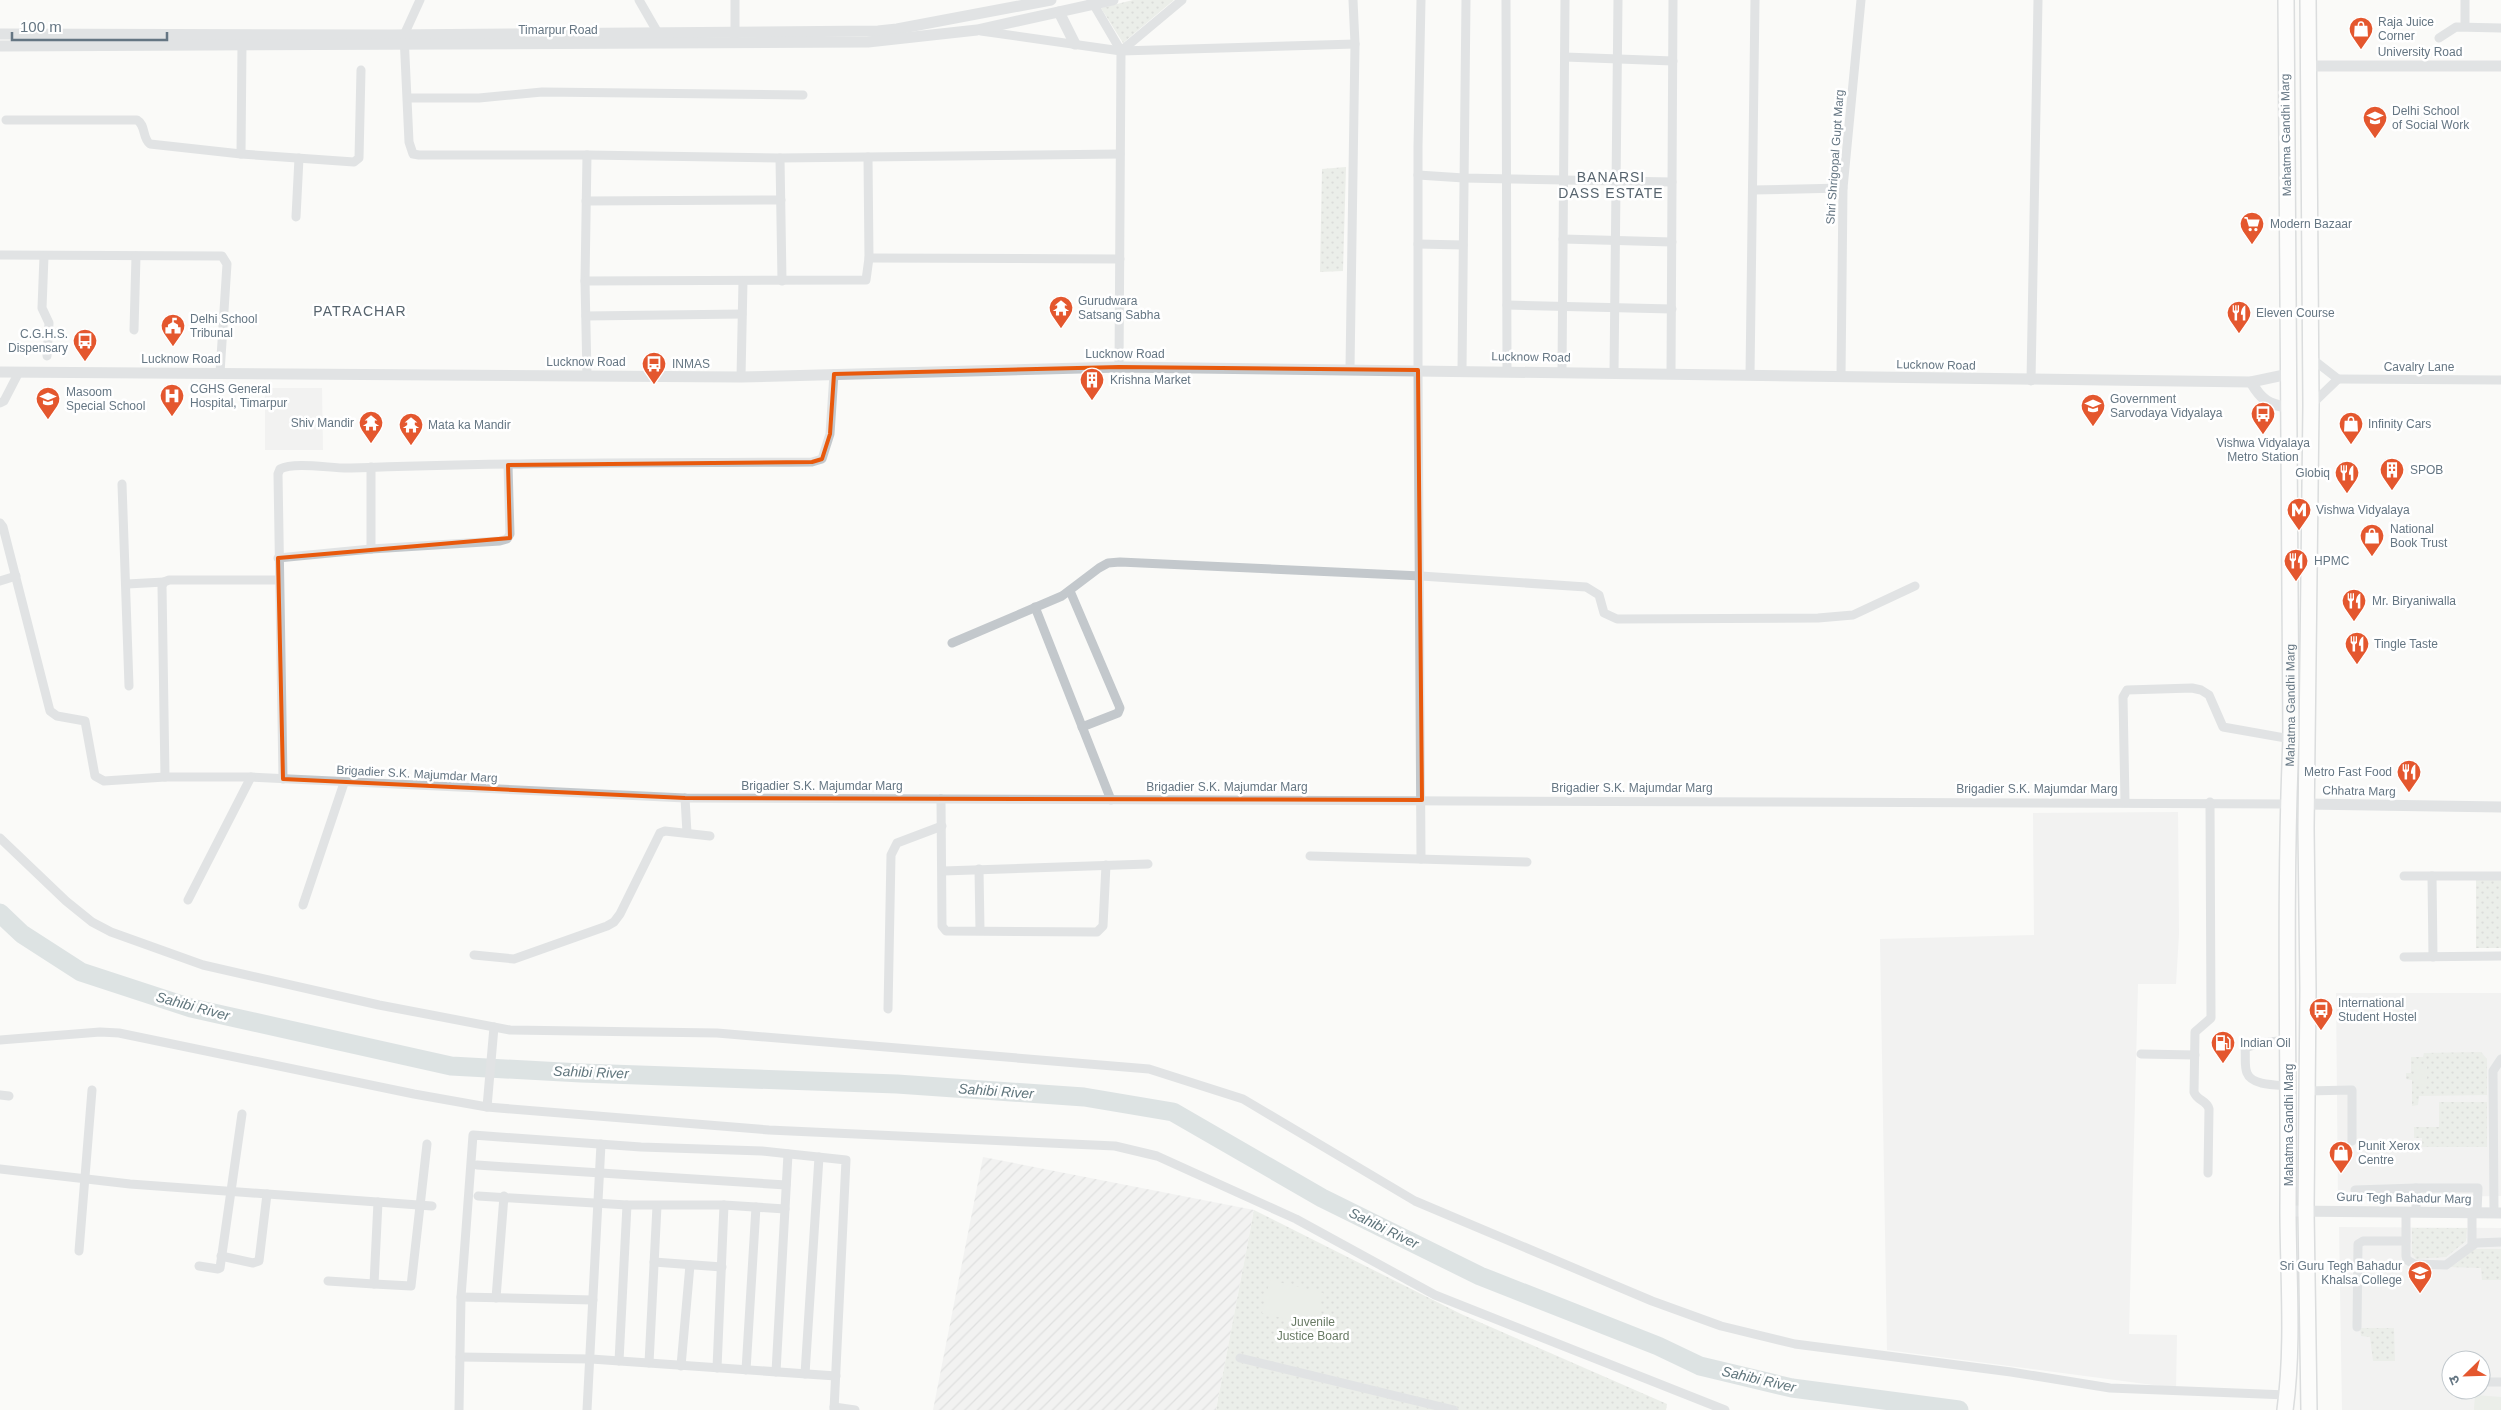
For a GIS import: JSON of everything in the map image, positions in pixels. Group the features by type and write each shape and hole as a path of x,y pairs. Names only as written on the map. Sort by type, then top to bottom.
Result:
{"main road":[{"name":"Mahatma Gandhi Marg","path":"2285,1410 2287,1395 2289,1086 2288,804 2291,739 2286,0"},
{"name":"Mahatma Gandhi Marg","path":"2308,0 2311,405 2306,804 2308,990 2306,1211 2309,1410"},
{"path":"2290,583 2310,583"}],"street":[{"path":"420,0 404,40 409,142 413,154 780,158 1120,154"},
{"path":"639,0 658,38"},
{"path":"735,0 735,38"},
{"name":"Timarpur Road","path":"735,38 889,30 1051,0"},
{"name":"Timarpur Road","path":"0,46 658,38 868,42 977,30 1092,3 1113,0"},
{"path":"1121,51 1182,0"},
{"path":"1350,368 1353,0"},
{"path":"1421,0 1418,175 1421,859"},
{"path":"1462,370 1466,0"},
{"path":"1506,0 1507,371"},
{"path":"1562,372 1566,0"},
{"path":"1614,373 1618,0"},
{"path":"1671,374 1673,0"},
{"path":"1750,375 1756,0"},
{"name":"Shri Shrigopal Gupt Marg","path":"1841,377 1843,188 1861,0"},
{"path":"2031,381 2038,0"},
{"path":"2465,0 2465,26"},
{"path":"1092,3 1121,51 1119,367"},
{"path":"1059,12 1075,44"},
{"path":"2439,38 2456,27 2501,28"},
{"path":"977,30 1121,51 1354,44"},
{"name":"Timarpur Road","path":"0,34 404,40"},
{"path":"241,154 242,44"},
{"path":"1565,57 1673,62"},
{"name":"University Road","path":"2309,66 2501,66"},
{"path":"6,120 137,120 141,124 146,140 150,144 241,154 358,161 361,70"},
{"path":"408,98 479,98 542,92 803,95"},
{"path":"587,155 585,282 587,376"},
{"path":"585,282 864,280 868,278 869,258 868,157"},
{"path":"296,217 299,158"},
{"path":"780,158 782,281"},
{"path":"1418,175 1564,181 1672,182"},
{"path":"1753,190 1843,188"},
{"path":"586,201 781,200"},
{"path":"1563,238 1672,242"},
{"path":"1418,244 1463,245"},
{"path":"0,256 216,255 225,259 227,264 220,373"},
{"path":"44,256 42,308 49,322 47,356"},
{"path":"134,330 136,256"},
{"path":"869,258 1120,259"},
{"path":"741,377 743,281"},
{"path":"1507,305 1672,309"},
{"path":"586,316 742,314"},
{"path":"2311,358 2338,379 2311,405"},
{"name":"Lucknow Road","path":"0,372 741,377 1119,367 1350,368 2031,381 2251,382 2289,374"},
{"path":"0,403 4,401 19,372"},
{"path":"282,779 278,580 278,474 280,470 291,466 371,467 812,462 822,459 830,434 834,374"},
{"name":"Cavalry Lane","path":"2338,379 2501,380"},
{"path":"2251,382 2259,396 2271,404 2290,408"},
{"path":"278,558 507,539 510,534 508,465"},
{"path":"371,467 371,549"},
{"path":"122,484 127,584 129,686"},
{"path":"0,524 3,527 16,576 0,581"},
{"path":"952,643 1070,591 1099,568 1108,563 1120,562 1421,576 1586,587 1598,595 1604,613 1617,619 1818,618 1853,615 1863,612 1915,586"},
{"name":"Brigadier S.K. Majumdar Marg","path":"16,576 50,711 57,716 85,721 95,776 104,781 165,777 252,777 344,783 685,798 2210,802 2288,804"},
{"path":"127,584 164,582 169,580 278,580"},
{"path":"164,582 162,586 165,777"},
{"path":"1070,591 1120,708 1118,713 1082,727"},
{"path":"1035,607 1111,800"},
{"path":"2125,802 2123,698 2128,690 2197,688 2209,695 2223,727 2291,739"},
{"path":"188,900 252,777"},
{"path":"303,906 344,783"},
{"path":"685,798 687,833"},
{"path":"941,799 944,870 942,926 950,933 980,930 1097,932 1103,926 1106,865"},
{"path":"2208,1173 2209,1109 2206,1103 2194,1095 2196,1029 2211,1018 2210,802"},
{"name":"Chhatra Marg","path":"2306,804 2501,807"},
{"path":"888,1009 891,855 897,844 942,826"},
{"path":"474,955 514,959 614,922 657,836 665,831 710,836"},
{"path":"0,838 66,901 92,922 111,932 203,964 379,1005 510,1030 717,1033 1149,1068 1243,1099 1416,1201 1644,1298 1721,1326 1795,1344 2011,1372 2110,1388 2287,1395"},
{"path":"1310,856 1527,862"},
{"path":"944,870 1148,864"},
{"path":"979,869 980,930"},
{"path":"2404,876 2501,876"},
{"path":"2432,876 2433,956"},
{"path":"2404,957 2501,956"},
{"path":"487,1102 494,1027"},
{"path":"0,1040 100,1032 120,1033 404,1092 487,1102 769,1130 1115,1146 1149,1154 1296,1219 1435,1295 1725,1410"},
{"path":"2288,1040 2260,1043 2245,1048 2247,1073 2252,1079 2261,1083 2289,1086"},
{"path":"2141,1054 2195,1054"},
{"path":"2498,1213 2494,1071 2501,1059"},
{"path":"79,1251 92,1090"},
{"path":"2306,1091 2352,1090 2352,1141"},
{"path":"199,1266 219,1269 242,1114"},
{"path":"459,1410 461,1297 473,1136 788,1154 844,1159 848,1165 834,1408 855,1410"},
{"path":"328,1280 411,1286 422,1206 427,1144"},
{"path":"587,1410 601,1144"},
{"path":"776,1372 788,1154"},
{"path":"805,1374 818,1157"},
{"path":"477,1165 786,1186"},
{"path":"0,1169 85,1179 432,1206"},
{"path":"2416,1188 2406,1241 2407,1260 2414,1264 2446,1265 2480,1241 2501,1242"},
{"path":"2354,1190 2478,1188 2472,1245"},
{"path":"221,1256 253,1263 259,1261 267,1194"},
{"path":"478,1196 504,1196 627,1205 724,1205 786,1209"},
{"path":"496,1298 504,1196"},
{"path":"374,1284 378,1202"},
{"path":"619,1362 627,1205"},
{"path":"717,1368 724,1205"},
{"path":"649,1363 657,1206"},
{"path":"746,1370 756,1207"},
{"name":"Guru Tegh Bahadur Marg","path":"2288,1210 2498,1213"},
{"path":"2358,1327 2358,1244 2363,1241 2406,1241"},
{"path":"654,1262 722,1268"},
{"path":"681,1366 690,1265"},
{"path":"461,1297 593,1300"},
{"path":"460,1357 590,1360 836,1376"},
{"path":"1240,1358 1452,1410"}],"highlighted area":[{"path":"1119,367 1418,370 1422,800 685,798 283,779 278,558 510,538 508,465 812,462 822,459 830,434 834,374"}],"shaded area":[{"path":"265,388 322,388 323,450 265,450"},
{"path":"2178,812 2179,934 2176,984 2138,984 2129,1334 2177,1335 2176,1388 1887,1350 1880,939 2034,935 2033,813"},
{"path":"2336,993 2501,993 2501,1196 2338,1198"},
{"path":"983,1157 1254,1210 1216,1410 933,1410"},
{"name":"Sri Guru Tegh Bahadur Khalsa College","path":"2339,1227 2501,1228 2501,1410 2342,1410"}],"green space":[{"path":"1133,0 1174,0 1123,43 1101,8"},
{"path":"1346,167 1343,271 1320,272 1322,169"},
{"path":"2476,880 2501,880 2501,948 2476,948"},
{"path":"2481,1052 2487,1059 2487,1095 2419,1096 2418,1105 2412,1106 2412,1080 2406,1079 2406,1073 2411,1073 2411,1057 2423,1057 2424,1053"},
{"path":"2415,1065 2427,1065 2427,1086 2415,1086"},
{"path":"2439,1102 2487,1102 2487,1147 2422,1147 2422,1138 2414,1138 2414,1127 2439,1127"},
{"name":"Juvenile Justice Board","path":"1254,1210 1461,1314 1667,1404 1666,1410 1216,1410"},
{"path":"2412,1228 2467,1228 2466,1241 2446,1257 2416,1259 2412,1253"},
{"path":"2473,1249 2501,1249 2501,1280 2482,1280 2481,1268 2448,1267 2457,1263"},
{"path":"1270,1280 1323,1293 1315,1326 1262,1313"},
{"path":"2360,1328 2394,1328 2395,1361 2373,1361 2370,1337 2361,1336"},
{"path":"2491,1396 2501,1397 2501,1410 2474,1410 2475,1400 2491,1400"}],"waterway":[{"name":"Sahibi River","path":"0,913 22,934 81,972 191,1008 451,1066 581,1073 897,1084 1084,1097 1173,1112 1322,1198 1480,1276 1658,1346 1700,1366 1792,1388 1959,1410"}],"place":[{"name":"Raja Juice Corner","path":"2361,50"},
{"name":"Delhi School of Social Work","path":"2375,139"},
{"name":"Modern Bazaar","path":"2252,245"},
{"name":"Gurudwara Satsang Sabha","path":"1061,329"},
{"name":"Eleven Course","path":"2239,334"},
{"name":"Delhi School Tribunal","path":"173,347"},
{"name":"C.G.H.S. Dispensary","path":"85,362"},
{"name":"INMAS","path":"654,385"},
{"name":"Krishna Market","path":"1092,401"},
{"name":"CGHS General Hospital, Timarpur","path":"172,417"},
{"name":"Masoom Special School","path":"48,420"},
{"name":"Government Sarvodaya Vidyalaya","path":"2093,427"},
{"name":"Vishwa Vidyalaya Metro Station","path":"2263,435"},
{"name":"Shiv Mandir","path":"371,444"},
{"name":"Infinity Cars","path":"2351,445"},
{"name":"Mata ka Mandir","path":"411,446"},
{"name":"SPOB","path":"2392,491"},
{"name":"Globiq","path":"2347,494"},
{"name":"Vishwa Vidyalaya","path":"2299,531"},
{"name":"National Book Trust","path":"2372,557"},
{"name":"HPMC","path":"2296,582"},
{"name":"Mr. Biryaniwalla","path":"2354,622"},
{"name":"Tingle Taste","path":"2357,665"},
{"name":"Metro Fast Food","path":"2409,793"},
{"name":"International Student Hostel","path":"2321,1031"},
{"name":"Indian Oil","path":"2223,1064"},
{"name":"Punit Xerox Centre","path":"2341,1174"},
{"name":"Sri Guru Tegh Bahadur Khalsa College","path":"2420,1294"}],"district":[{"name":"BANARSI DASS ESTATE","path":"1611,186"},
{"name":"PATRACHAR","path":"360,311"}]}
